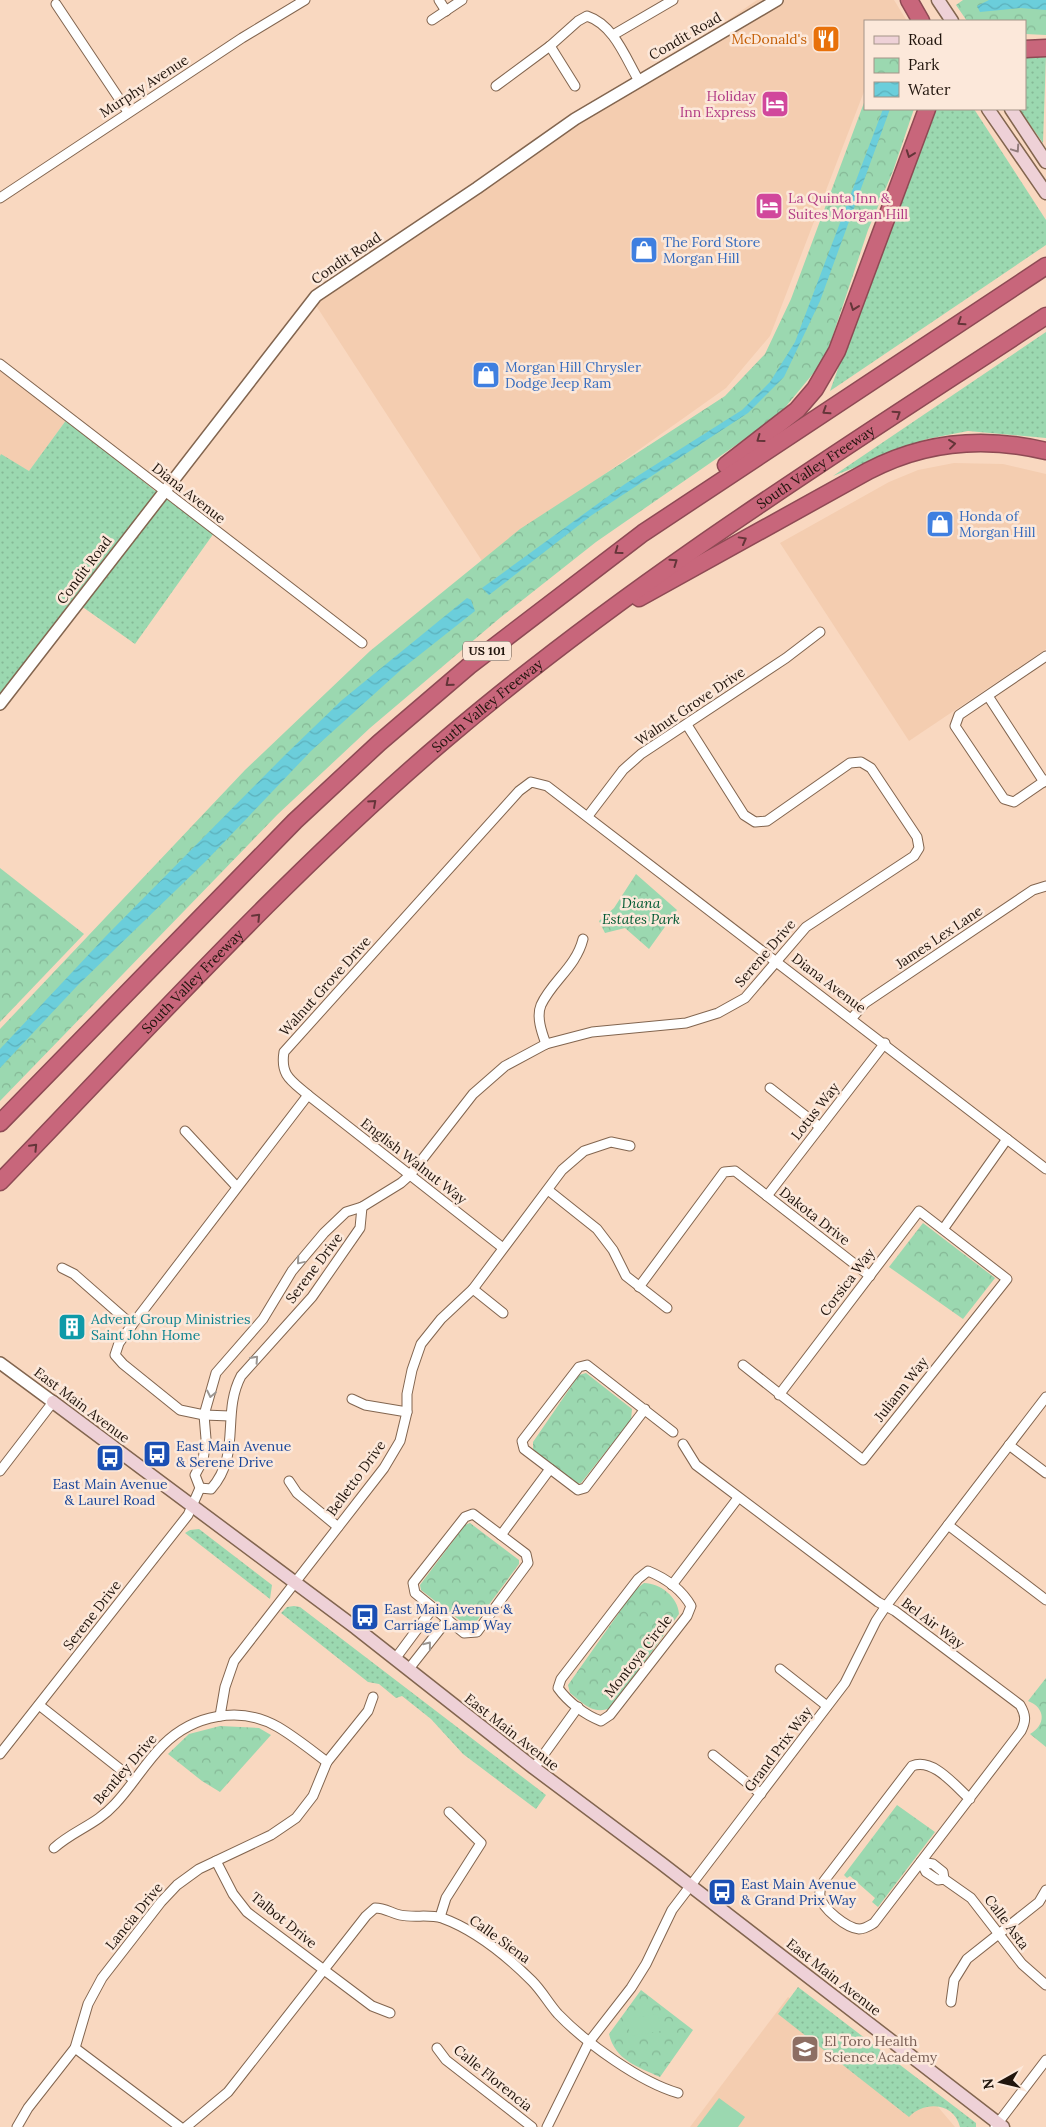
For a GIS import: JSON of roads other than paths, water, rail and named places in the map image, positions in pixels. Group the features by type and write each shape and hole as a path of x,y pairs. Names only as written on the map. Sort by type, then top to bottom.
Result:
{"highway":[{"path":"909,0 920,20"},
{"path":"1026,48 1046,48"},
{"path":"643,533 725,466 786,420 807,400 820,382 837,351 927,110"},
{"path":"992,302 1046,259"},
{"name":"US 101","path":"0,1123 254,861 336,782 489,649 643,533 1046,266"},
{"name":"South Valley Freeway","path":"0,1182 283,890 364,812 454,732 578,632 714,534 1046,316"},
{"path":"578,632 898,456 942,445 976,442 1011,444 1046,451"}],"main road":[{"path":"914,0 927,20"},
{"path":"938,0 951,20"},
{"path":"989,110 1046,193"},
{"path":"1012,110 1046,162"},
{"name":"East Main Avenue","path":"53,1402 192,1505 691,1886 998,2126"}],"street":[{"name":"Murphy Avenue","path":"0,198 128,112 305,0"},
{"path":"439,0 446,11"},
{"path":"432,20 462,0"},
{"path":"612,35 674,0"},
{"name":"Condit Road","path":"0,704 163,491 316,296 575,119 777,0"},
{"path":"56,4 128,112"},
{"path":"496,86 550,46 578,20 587,16 600,20 612,35 639,80"},
{"path":"550,46 575,86"},
{"name":"Diana Avenue","path":"0,364 362,643"},
{"name":"Walnut Grove Drive","path":"588,816 622,770 641,754 786,658 820,632"},
{"path":"988,696 1045,781 1014,802 1004,799 955,726 959,715 988,696 1045,659"},
{"name":"Serene Drive","path":"0,1754 188,1515 200,1488 195,1475 203,1460 206,1439 204,1415 209,1403 216,1373 263,1319 292,1271 324,1233 346,1212 362,1206 401,1183 410,1175 473,1094 505,1066 546,1044 592,1032 686,1023 718,1014 745,998 806,926 914,856 919,848 917,837 871,768 861,762 850,764 767,821 755,822 744,815 687,725"},
{"name":"Diana Avenue","path":"520,791 531,782 547,786 588,816 653,869 885,1043 1046,1169"},
{"name":"Walnut Grove Drive","path":"308,1095 288,1077 282,1065 284,1052 520,791"},
{"name":"James Lex Lane","path":"852,1018 865,1002 1033,890 1046,886"},
{"path":"546,1044 540,1026 540,1006 580,952 583,939"},
{"name":"Lotus Way","path":"767,1196 885,1043"},
{"path":"770,1088 820,1126"},
{"path":"230,1416 204,1415 180,1410 123,1364 116,1354 119,1343 132,1325 308,1095"},
{"name":"English Walnut Way","path":"308,1095 503,1248"},
{"path":"185,1131 236,1187"},
{"path":"944,1228 1007,1139"},
{"name":"Belletto Drive","path":"220,1716 225,1687 234,1661 384,1468 400,1441 407,1412 407,1394 412,1370 422,1344 441,1319 473,1289 562,1170 584,1151 611,1142 630,1146"},
{"name":"Dakota Drive","path":"639,1287 724,1172 735,1171 870,1276"},
{"path":"548,1190 597,1229 613,1250 626,1276 667,1308"},
{"name":"Serene Drive","path":"200,1488 212,1488 226,1467 232,1431 230,1416 233,1391 240,1376 312,1297 360,1228 362,1206"},
{"name":"Corsica Way","path":"779,1394 918,1211 944,1228"},
{"name":"Juliann Way","path":"743,1365 863,1460 1007,1279 944,1228"},
{"path":"62,1268 74,1274 132,1325"},
{"path":"473,1289 503,1313"},
{"name":"East Main Avenue","path":"0,1363 53,1402"},
{"path":"645,1409 585,1488 578,1490 524,1449 522,1441 578,1366 586,1365 645,1409 673,1432"},
{"name":"Grand Prix Way","path":"547,2127 590,2042 631,1988 646,1964 672,1910 828,1706 852,1673 876,1621 886,1606 1046,1396"},
{"path":"352,1399 365,1406 407,1412"},
{"path":"0,1470 53,1402"},
{"name":"Bel Air Way","path":"683,1444 696,1465 738,1498 1012,1700 1023,1711 1025,1724 1021,1731 970,1799 921,1862 868,1926 861,1929 848,1926 822,1902 820,1888 824,1881 912,1766 919,1763 932,1766 970,1799"},
{"path":"1009,1445 1046,1473"},
{"path":"500,1535 550,1469"},
{"path":"289,1481 297,1493 338,1527"},
{"path":"672,1585 738,1498"},
{"path":"473,1514 500,1535 526,1554 528,1563 476,1632 464,1633 415,1592 413,1584 465,1517 473,1514"},
{"path":"948,1525 1046,1600"},
{"name":"Montoya Circle","path":"648,1571 660,1576 685,1596 691,1606 687,1616 610,1715 601,1721 591,1717 578,1707 564,1696 558,1688 561,1678 638,1579 648,1571"},
{"path":"395,1660 433,1608"},
{"path":"408,1670 448,1619"},
{"path":"780,1669 828,1706"},
{"name":"Lancia Drive","path":"17,2127 28,2108 75,2048 88,2004 102,1978 176,1885 199,1869 271,1835 296,1818 313,1796 327,1762 368,1711 373,1697"},
{"path":"39,1705 134,1780"},
{"path":"534,1768 578,1707"},
{"name":"Bentley Drive","path":"54,1848 65,1838 98,1822 116,1804 163,1745 182,1730 203,1719 239,1715 276,1726 327,1762"},
{"path":"713,1755 761,1794"},
{"path":"440,1918 446,1898 481,1843 449,1812"},
{"name":"Talbot Drive","path":"216,1861 232,1894 247,1912 372,2006 390,2013"},
{"name":"Calle Asta","path":"921,1862 926,1872 938,1880 944,1879 971,1898 1022,1964 1046,1985"},
{"path":"951,2002 954,1980 968,1959 1039,1902 1046,1890"},
{"name":"Calle Siena","path":"186,2127 228,2092 366,1916 375,1908 386,1908 399,1915 440,1918 470,1932 512,1962 534,1983 558,2014 590,2042 658,2087 678,2093"},
{"path":"75,2048 180,2127"},
{"name":"Calle Florencia","path":"437,2048 446,2060 532,2127"},
{"path":"998,2126 1046,2060"}],"water":[{"path":"989,0 1046,0 1046,10 1020,8 980,12 977,6"},
{"path":"883,110 890,110 820,301 784,377 748,413 592,515 489,595 482,588 625,484 742,410 770,382 795,342"},
{"path":"467,598 471,600 475,611 403,668 311,751 207,860 78,985 0,1068 0,1049 106,936 285,755 342,700"}],"place":[{"name":"McDonald's","path":"826,39"},
{"name":"Holiday Inn Express","path":"775,104"},
{"name":"La Quinta Inn & Suites Morgan Hill","path":"769,206"},
{"name":"The Ford Store Morgan Hill","path":"644,250"},
{"name":"Morgan Hill Chrysler Dodge Jeep Ram","path":"486,375"},
{"name":"Honda of Morgan Hill","path":"940,524"},
{"name":"Advent Group Ministries Saint John Home","path":"72,1327"},
{"name":"East Main Avenue & Serene Drive","path":"157,1454"},
{"name":"East Main Avenue & Laurel Road","path":"110,1458"},
{"name":"East Main Avenue & Carriage Lamp Way","path":"365,1617"},
{"name":"East Main Avenue & Grand Prix Way","path":"722,1892"},
{"name":"El Toro Health Science Academy","path":"805,2049"}],"park label":[{"name":"Diana Estates Park","path":"641,912"}]}
